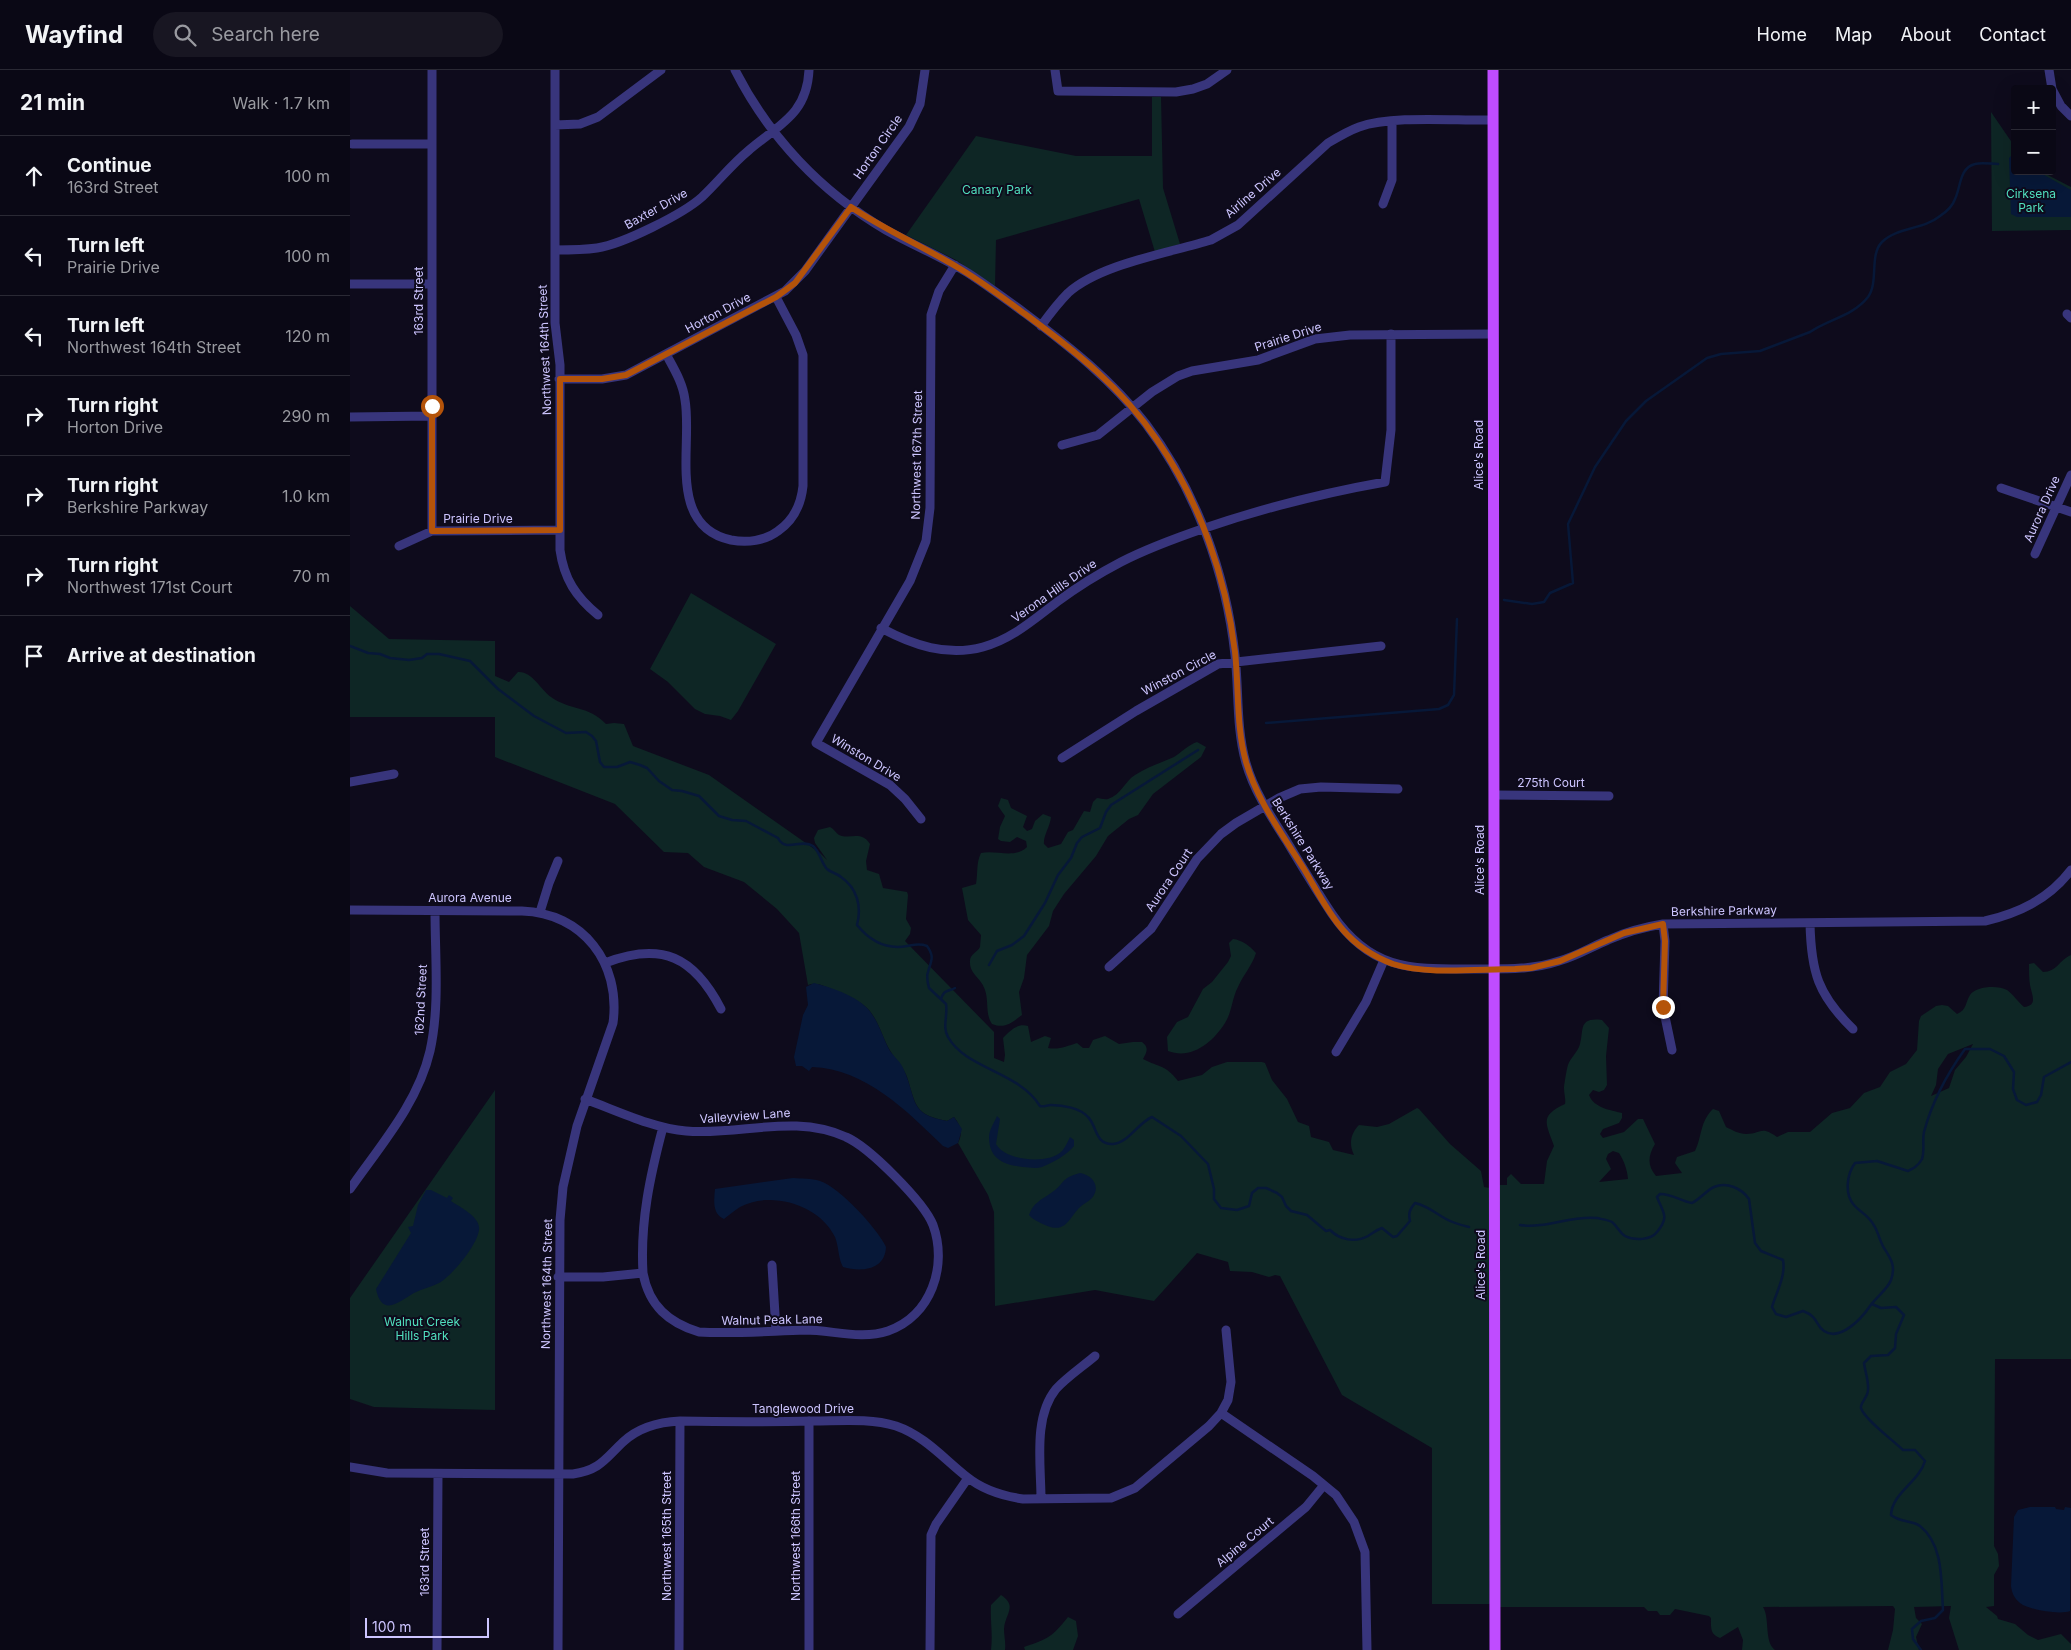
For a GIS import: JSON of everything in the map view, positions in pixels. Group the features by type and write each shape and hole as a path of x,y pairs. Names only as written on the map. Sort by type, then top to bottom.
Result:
{"main road":[{"name":"Alice's Road","path":"1493,70 1495,1650"}],"street":[{"name":"163rd Street","path":"432,70 432,531"},
{"name":"Northwest 164th Street","path":"555,70 555,324 560,379 560,530 562,566 575,594 598,615"},
{"path":"555,125 580,124 598,117 661,70"},
{"name":"Berkshire Parkway","path":"735,70 773,131 810,172 851,207 887,230 954,265 988,287 1088,362 1133,408 1157,439 1177,471 1204,529 1228,611 1236,661 1242,745 1252,779 1264,806 1342,929 1367,951 1384,960 1409,968 1531,968 1573,957 1624,933 1663,924 1985,921 2016,913 2030,906 2054,889 2071,870"},
{"name":"Baxter Drive","path":"555,250 581,250 612,244 687,208 704,195 749,150 785,123 799,106 807,88 809,70"},
{"name":"Horton Circle","path":"851,207 908,128 920,104 925,70"},
{"path":"1055,70 1058,91 1176,92 1207,84 1227,70"},
{"path":"2049,70 2051,85"},
{"path":"2056,97 2061,106 2071,116"},
{"name":"Airline Drive","path":"1041,326 1068,293 1093,276 1212,240 1225,233 1243,220 1328,144 1358,127 1392,121 1493,120"},
{"path":"1383,204 1392,180 1392,121"},
{"path":"352,144 432,144"},
{"name":"Horton Drive","path":"560,379 614,378 626,375 776,297 795,283 851,207"},
{"name":"Northwest 167th Street","path":"816,742 915,571 926,541 930,508 931,315 939,291 954,265"},
{"path":"351,284 432,284"},
{"path":"666,354 681,384 686,402 686,482 690,503 701,522 727,539 746,542 767,537 782,528 795,513 804,486 803,355 796,335 776,297"},
{"name":"Prairie Drive","path":"1062,445 1098,435 1164,384 1192,371 1258,360 1302,342 1323,337 1391,334 1492,334"},
{"name":"Verona Hills Drive","path":"882,628 904,641 919,646 958,650 982,647 1017,633 1076,588 1125,559 1172,539 1285,503 1384,482 1391,430 1391,334"},
{"path":"350,417 432,416"},
{"name":"Aurora Drive","path":"2036,554 2071,475"},
{"path":"2001,488 2071,512"},
{"name":"Prairie Drive","path":"399,546 432,531 560,530"},
{"name":"Winston Circle","path":"1062,758 1136,711 1218,664 1381,646"},
{"name":"Winston Drive","path":"816,742 890,785 905,798 921,819"},
{"path":"350,782 394,774"},
{"name":"Aurora Court","path":"1109,967 1150,929 1186,873 1208,846 1236,824 1264,806 1289,793 1311,788 1398,789"},
{"name":"275th Court","path":"1494,796 1608,796"},
{"path":"540,912 558,860"},
{"name":"Aurora Avenue","path":"350,910 540,912 563,920 584,935"},
{"name":"162nd Street","path":"350,1188 403,1114 429,1053 434,1028 435,911"},
{"path":"1810,923 1812,960 1821,989 1839,1015 1853,1030"},
{"path":"1663,924 1665,941 1663,1007 1672,1050"},
{"name":"Northwest 164th Street","path":"558,1650 558,1277 560,1220 569,1154 585,1099 613,1023 615,1007 614,991 605,964 593,944 584,935"},
{"path":"605,964 632,954 642,953 673,958 692,968 701,976 721,1010"},
{"path":"1336,1052 1362,1009 1384,960"},
{"name":"Valleyview Lane","path":"585,1099 663,1127 683,1131 720,1132 787,1125 804,1125 834,1131 856,1142 875,1157 919,1204 932,1225"},
{"name":"Walnut Peak Lane","path":"663,1127 647,1193 643,1228 644,1273 648,1292 657,1307 668,1318 684,1327 699,1332 715,1333 822,1331 861,1335 876,1334 900,1325 920,1309 935,1283 938,1255 932,1225"},
{"path":"772,1265 776,1331"},
{"path":"558,1277 603,1277 644,1273"},
{"path":"1226,1330 1231,1382 1228,1400 1221,1413 1324,1484 1346,1508 1361,1537 1366,1568 1367,1650"},
{"path":"1041,1499 1042,1415 1048,1401 1057,1388 1095,1356"},
{"name":"Tanglewood Drive","path":"350,1467 380,1473 573,1474 591,1470 608,1459 623,1442 638,1430 658,1423 680,1421 863,1421 895,1426 923,1439 968,1478 993,1492 1009,1496 1041,1499 1101,1499 1120,1496 1135,1488 1221,1413"},
{"name":"Northwest 165th Street","path":"680,1421 680,1650"},
{"name":"Northwest 166th Street","path":"809,1421 809,1650"},
{"name":"163rd Street","path":"437,1650 438,1474"},
{"path":"930,1650 931,1535 940,1517 968,1478"},
{"name":"Alpine Court","path":"1178,1614 1306,1507 1324,1484"}],"green space":[{"name":"Canary Park","path":"1152,97 1161,97 1163,188 1180,244 1155,252 1139,199 996,240 995,286 956,260 906,235 976,136 1076,156 1152,156"},
{"name":"Cirksena Park","path":"1991,112 2011,141 2011,175 2048,175 2071,187 2071,230 1992,231"},
{"path":"691,593 776,644 731,720 705,714 695,709 668,682 650,669"},
{"path":"350,606 389,639 495,641 495,676 509,682 518,672 523,672 532,677 547,694 558,701 593,714 606,724 624,724 633,746 709,775 820,853 827,860 815,843 814,838 818,830 830,827 839,835 863,837 870,844 866,861 867,870 879,874 883,888 907,892 906,919 911,928 910,934 905,941 994,1032 994,1058 1004,1062 1003,1038 1014,1028 1024,1025 1028,1026 1031,1042 1045,1036 1051,1038 1048,1048 1059,1048 1077,1043 1083,1048 1089,1048 1093,1040 1105,1036 1119,1044 1142,1042 1147,1048 1143,1059 1166,1069 1178,1081 1202,1075 1212,1067 1227,1062 1262,1062 1265,1063 1272,1080 1287,1099 1298,1122 1309,1126 1311,1137 1329,1142 1333,1150 1354,1155 1351,1140 1359,1125 1377,1127 1389,1124 1417,1108 1419,1109 1450,1144 1481,1171 1484,1187 1490,1188 1491,1604 1432,1604 1432,1448 1342,1395 1280,1276 1269,1277 1252,1272 1230,1271 1228,1262 1197,1253 1154,1301 1095,1290 995,1306 994,1212 988,1195 958,1143 961,1133 958,1123 954,1117 947,1121 928,1116 918,1107 905,1073 888,1047 875,1018 867,1008 853,998 822,985 808,985 799,933 777,909 744,882 704,867 688,853 664,852 615,804 495,757 495,717 350,717"},
{"path":"1197,742 1206,747 1201,757 1153,794 1138,815 1129,819 1108,836 1096,856 1064,894 1053,911 1049,926 1027,955 1024,978 1019,992 1022,1015 1011,1023 1001,1026 992,1024 985,990 971,967 970,960 980,947 981,935 968,920 962,888 976,884 981,853 1017,853 1027,847 1026,841 1017,837 1010,842 998,839 1000,827 1005,816 998,806 1001,798 1008,800 1011,808 1027,816 1023,827 1027,831 1032,829 1035,821 1043,814 1051,817 1044,841 1048,848 1061,844 1068,832 1073,830 1084,811 1090,812 1093,802 1097,798 1107,799 1112,797 1135,775 1174,757"},
{"path":"1233,939 1246,944 1256,953 1236,991 1225,1023 1214,1037 1201,1048 1185,1053 1168,1051 1167,1037 1177,1022 1188,1017 1203,989 1212,982 1228,962 1231,956 1229,943"},
{"path":"2071,955 2071,1359 1995,1359 1994,1546 1998,1554 1999,1566 1994,1575 1994,1606 1986,1607 1998,1619 2015,1624 2028,1635 2038,1640 2061,1634 2071,1644 2071,1650 1959,1650 1949,1618 1951,1606 1914,1607 1916,1618 1922,1624 1916,1637 1919,1650 1888,1650 1893,1630 1895,1609 1893,1606 1763,1607 1769,1641 1775,1650 1742,1650 1743,1640 1738,1627 1720,1638 1713,1633 1709,1616 1675,1609 1670,1615 1660,1615 1657,1611 1648,1611 1644,1607 1499,1607 1499,1185 1507,1185 1507,1178 1511,1174 1521,1184 1544,1184 1547,1161 1554,1146 1547,1126 1548,1116 1551,1112 1565,1104 1564,1088 1568,1066 1579,1047 1582,1029 1586,1023 1602,1020 1609,1028 1606,1056 1607,1085 1604,1090 1599,1092 1593,1090 1589,1095 1598,1106 1622,1113 1619,1123 1603,1129 1600,1134 1603,1138 1624,1132 1638,1119 1643,1119 1655,1144 1651,1153 1650,1164 1656,1176 1682,1173 1675,1163 1677,1157 1695,1151 1703,1124 1713,1109 1719,1111 1726,1127 1736,1132 1751,1134 1767,1131 1777,1137 1788,1132 1810,1132 1832,1113 1850,1108 1864,1093 1880,1087 1890,1072 1906,1064 1917,1050 1921,1016 1936,1006 1942,1005 1948,1006 1957,1014 1964,1008 1973,992 1987,987 2003,988 2024,1007 2028,1006 2033,1002 2029,964 2034,963 2043,972 2052,970","holes":["1973,1044 1966,1057 1955,1070 1949,1088 1931,1096 1936,1085 1938,1069 1948,1054","1613,1151 1621,1156 1628,1179 1599,1182 1611,1169 1606,1159 1608,1154"]},
{"name":"Walnut Creek Hills Park","path":"495,1090 495,1410 374,1407 350,1399 350,1298"},
{"path":"1001,1595 1009,1603 1010,1607 1004,1629 1005,1650 991,1650 991,1605"},
{"path":"1068,1617 1076,1621 1078,1636 1073,1650 1025,1650 1024,1647 1053,1633"}],"water":[{"path":"2011,156 2011,175 2044,175 2071,190 2071,217 2017,217 2011,214 2009,158"},
{"path":"814,983 848,995 866,1007 877,1023 890,1051 903,1067 916,1104 926,1114 934,1118 947,1121 954,1117 962,1129 958,1143 948,1148 943,1146 900,1106 868,1084 850,1075 812,1067 809,1071 802,1066 796,1066 794,1057 803,1015 808,1005 806,987"},
{"path":"997,1116 1000,1119 996,1144 1008,1154 1028,1159 1047,1158 1062,1151 1070,1137 1074,1140 1074,1146 1067,1153 1042,1167 1010,1165 995,1156 990,1145 990,1132"},
{"path":"1080,1173 1092,1179 1096,1186 1095,1194 1062,1227 1057,1228 1045,1225 1029,1215 1038,1202 1055,1190 1066,1179"},
{"path":"793,1178 820,1181 837,1191 847,1200 882,1239 886,1247 885,1255 881,1261 870,1268 864,1269 843,1267 835,1237 828,1226 818,1216 794,1204 766,1200 752,1202 740,1207 724,1219 717,1214 714,1202 715,1189"},
{"path":"426,1190 431,1190 447,1198 449,1195 453,1198 451,1201 468,1212 478,1223 478,1233 470,1249 451,1274 436,1284 414,1293 398,1303 387,1305 379,1298 376,1289 411,1233 408,1227 413,1226 418,1205"},
{"path":"2030,1507 2055,1507 2056,1509 2064,1510 2065,1507 2071,1508 2070,1611 2052,1612 2030,1608 2020,1603 2013,1593 2011,1586 2014,1517 2018,1510"}],"waterway":[{"path":"1504,600 1532,604 1544,602 1550,593 1573,583 1568,524 1595,467 1626,421 1646,401 1707,358 1721,354 1760,351 1810,332 1855,309 1868,297 1871,291 1876,254 1882,242 1895,234 1933,221 1945,212 1954,201 1961,178 1970,166 1981,163 1998,164"},
{"path":"1266,723 1439,709 1448,705 1454,695 1457,619"},
{"path":"350,646 368,653 380,654 390,658 409,660 422,658 427,654 439,654 470,661 498,689 534,716 566,733 586,732 592,736 596,741 600,762 604,767 617,767 630,762 640,765 647,768 659,781 672,790 699,796 719,816 732,820 746,821 778,838 785,844 803,843 813,846 827,869 851,886 858,904 857,925 867,936 879,943 892,947 919,944 927,946 932,956 927,976 929,988 946,1004 946,1033 956,1048 979,1064 1019,1085 1040,1106 1066,1106 1085,1114 1100,1138 1107,1143 1118,1143 1152,1117 1181,1136 1208,1164 1214,1189 1214,1199 1221,1208 1237,1210 1249,1206 1252,1193 1258,1188 1266,1188 1282,1197 1286,1206 1291,1211 1307,1215 1326,1231 1330,1230 1338,1236 1353,1240 1368,1236 1382,1228 1393,1237 1397,1236 1410,1221 1410,1211 1415,1203 1428,1208 1451,1222 1469,1227"},
{"path":"989,965 997,951 1012,945 1024,936 1045,903 1058,875 1071,858 1077,843 1082,837 1100,828 1111,805 1198,750"},
{"path":"941,999 945,992 955,988"},
{"path":"1520,1225 1530,1226 1578,1218 1597,1218 1612,1222 1625,1236 1633,1239 1642,1239 1651,1237 1661,1227 1664,1214 1657,1197 1660,1194 1692,1203 1719,1185 1734,1187 1749,1199 1755,1243 1761,1251 1783,1260 1782,1278 1772,1307 1776,1314 1786,1317 1803,1311 1812,1316 1824,1331 1830,1334 1837,1333 1850,1327 1862,1317 1887,1287 1893,1271 1891,1259 1882,1245 1873,1224 1854,1205 1849,1195 1849,1178 1855,1163 1877,1161 1908,1171 1917,1165 1923,1156 1924,1132 1931,1110 1946,1078 1965,1049 1990,1049 2004,1056 2014,1072 2013,1089 2017,1100 2026,1105 2037,1102 2041,1095 2044,1077 2071,1062"},
{"path":"1872,1304 1881,1308 1896,1307 1904,1315 1896,1334 1895,1348 1888,1355 1871,1356 1864,1363 1868,1390 1861,1408 1873,1424 1903,1450 1915,1450 1925,1461 1917,1475 1896,1500 1891,1515 1917,1524 1928,1534 1940,1565 1943,1610 1935,1618 1921,1621 1912,1629 1913,1639 1921,1650"}],"route":[{"path":"432,406 432,531 560,530 560,379 602,379 626,375 776,297 795,283 851,207 887,230 972,276 1073,349 1120,393 1157,439 1191,498 1217,569 1228,611 1235,651 1239,728 1246,762 1256,790 1264,806 1332,914 1342,929 1354,941 1367,951 1392,964 1409,968 1515,969 1548,965 1573,957 1624,933 1663,924 1665,941 1663,1007"}]}
